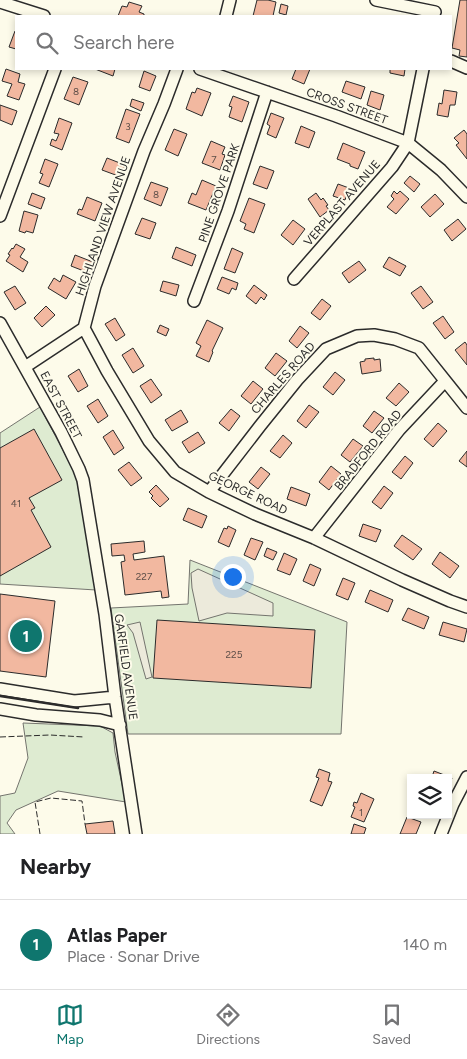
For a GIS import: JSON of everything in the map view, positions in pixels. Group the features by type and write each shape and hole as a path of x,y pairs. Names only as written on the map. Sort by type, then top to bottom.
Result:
{"street":[{"path":"226,15 230,0"},
{"path":"376,0 435,9"},
{"path":"0,2 41,15"},
{"path":"452,61 467,68"},
{"path":"0,216 55,70"},
{"name":"HIGHLAND VIEW AVENUE","path":"84,328 95,286 144,151 177,70"},
{"path":"408,143 423,70"},
{"name":"CROSS STREET","path":"214,71 408,143 441,170 467,197"},
{"name":"PINE GROVE PARK","path":"194,301 228,211 267,92"},
{"name":"VERPLAST AVENUE","path":"294,279 392,167 408,143"},
{"name":"EAST STREET","path":"0,325 61,432 79,469 88,503"},
{"path":"25,367 84,328"},
{"name":"GEORGE ROAD","path":"84,328 107,371 149,441 175,472 210,492 256,514 314,538 410,584 467,606"},
{"name":"CHARLES ROAD","path":"210,492 297,380 326,349 357,336 374,335 395,339 419,348 467,408"},
{"name":"BRADFORD ROAD","path":"314,538 399,430 445,381"},
{"name":"GARFIELD AVENUE","path":"88,503 136,834"},
{"path":"0,690 78,701 115,697"},
{"path":"0,709 36,715 100,720 120,725"},
{"path":"441,834 467,777"}],"green space":[{"path":"40,407 76,475 96,590 0,584 0,433"},
{"path":"190,560 347,622 341,734 128,734 111,608 188,604"},
{"path":"23,723 100,726 113,733 115,752 126,802 58,791 16,810 7,823 15,834 0,834 0,796 15,793 28,758"}],"shaded area":[{"path":"198,569 273,603 273,616 227,613 199,621 191,573"},
{"path":"140,622 152,677 146,679 133,633 127,625"}],"building":[{"path":"257,0 276,2 273,15 253,15"},
{"path":"460,0 467,0 467,57 459,56 460,50 452,48"},
{"path":"129,2 142,6 139,12 144,15 118,15 122,6 127,7"},
{"path":"281,4 288,6 286,15 279,13"},
{"path":"15,31 15,49 9,47"},
{"path":"6,69 20,74 18,82 25,84 19,100 7,96 12,84 2,81"},
{"path":"98,70 115,70 113,76"},
{"path":"296,70 310,70 304,84 292,79"},
{"path":"390,70 405,70 404,76 390,73"},
{"path":"144,71 156,76 150,91 139,87"},
{"path":"73,77 88,82 79,105 64,99"},
{"path":"346,81 365,87 361,99 342,92"},
{"path":"197,88 211,93 202,116 186,109 192,92 195,93"},
{"path":"444,90 457,92 455,105 450,105 448,117 437,115 439,103 442,104"},
{"path":"371,91 384,95 380,110 367,105"},
{"path":"233,96 249,102 242,122 229,117 232,107 229,106"},
{"path":"132,99 144,103 141,111 130,106"},
{"path":"0,105 17,111 12,125 0,120"},
{"path":"126,109 140,114 129,143 116,138"},
{"path":"271,113 284,118 276,138 267,134 270,126 267,124"},
{"path":"59,118 72,123 62,150 50,145 52,139 56,141 59,134 54,133"},
{"path":"301,126 315,132 309,148 295,143"},
{"path":"174,129 187,134 178,156 165,150"},
{"path":"464,130 467,134 467,159 456,145 459,143 454,138"},
{"path":"211,141 225,147 222,154 225,155 220,170 202,163"},
{"path":"343,143 365,152 358,169 337,159"},
{"path":"107,158 125,165 121,177 102,170"},
{"path":"45,159 58,164 49,187 39,183 43,174 40,173"},
{"path":"260,166 274,171 267,189 253,184"},
{"path":"410,176 420,184 414,192 404,183"},
{"path":"202,180 216,186 206,210 188,203 192,193 196,195"},
{"path":"151,182 168,188 161,206 144,199"},
{"path":"338,184 349,188 345,200 333,196"},
{"path":"394,191 397,194 400,191 409,199 396,214 387,207 394,199 391,196"},
{"path":"32,193 45,198 41,209 28,204"},
{"path":"316,193 321,200 323,198 329,210 320,217 308,199"},
{"path":"435,194 444,204 430,217 421,207"},
{"path":"87,197 102,203 95,221 77,214 79,209 82,210"},
{"path":"249,198 265,204 254,233 244,229 246,224 240,221"},
{"path":"24,211 38,215 33,233 19,231"},
{"path":"142,218 156,223 150,239 135,234"},
{"path":"458,219 466,229 452,241 444,230"},
{"path":"293,220 305,229 293,245 281,235"},
{"path":"16,244 25,249 20,257 28,262 23,272 6,261 10,255 8,254"},
{"path":"176,247 196,255 192,266 172,258"},
{"path":"232,248 243,253 235,273 224,269"},
{"path":"75,255 93,262 89,273 71,266"},
{"path":"389,257 406,266 400,276 383,267"},
{"path":"359,261 366,270 349,283 342,273"},
{"path":"63,275 76,282 66,299 48,288 54,278 60,282"},
{"path":"222,277 238,283 236,290 232,288 229,294 217,289"},
{"path":"163,281 179,285 176,296 160,291"},
{"path":"254,285 267,295 264,300 261,297 256,304 246,296"},
{"path":"15,286 26,303 15,310 4,292"},
{"path":"421,286 433,302 423,309 411,293"},
{"path":"322,299 331,306 320,320 311,313"},
{"path":"46,306 55,315 42,327 34,318"},
{"path":"443,316 454,332 445,339 433,323"},
{"path":"115,318 125,335 116,341 105,324"},
{"path":"207,320 223,328 209,362 196,356 201,346 196,343"},
{"path":"160,325 169,329 166,336 157,332"},
{"path":"300,326 309,333 297,348 289,341"},
{"path":"465,342 467,345 467,365 455,350"},
{"path":"133,348 144,366 133,373 122,355"},
{"path":"276,353 287,361 275,376 265,368"},
{"path":"374,358 374,360 380,359 381,371 362,374 360,362 365,361 365,359"},
{"path":"79,369 88,386 78,392 68,376"},
{"path":"335,372 345,380 333,395 323,387"},
{"path":"151,379 162,395 151,403 140,386"},
{"path":"253,381 263,389 251,404 241,396"},
{"path":"399,383 409,392 396,406 386,398"},
{"path":"98,399 108,416 98,423 87,406"},
{"path":"309,405 319,412 306,428 297,421"},
{"path":"231,409 240,416 229,431 219,423"},
{"path":"181,410 188,422 172,431 165,420"},
{"path":"374,411 384,418 372,433 363,426"},
{"path":"438,423 447,431 433,447 424,439"},
{"path":"34,429 62,480 29,498 35,508 31,510 51,547 0,576 0,448"},
{"path":"113,430 124,448 114,455 103,437"},
{"path":"198,432 205,443 189,453 182,442"},
{"path":"283,435 292,443 280,458 270,451"},
{"path":"353,439 363,446 350,462 341,455"},
{"path":"467,451 467,467 459,461"},
{"path":"405,456 413,463 401,479 392,472"},
{"path":"129,462 142,478 131,486 118,470"},
{"path":"331,466 341,474 329,490 319,482"},
{"path":"261,467 270,474 258,489 249,482"},
{"path":"156,485 169,499 160,507 151,498 153,496 149,492"},
{"path":"384,486 393,493 381,509 372,502"},
{"path":"291,487 310,494 306,506 287,499"},
{"path":"188,508 207,516 202,528 183,520"},
{"path":"363,524 381,530 376,542 359,536"},
{"path":"228,526 236,530 229,547 218,542 224,528 227,529"},
{"path":"402,535 422,549 413,560 394,546"},
{"path":"251,538 263,542 255,560 244,555"},
{"path":"144,541 145,552 133,554 134,560 164,556 169,597 162,598 161,591 125,595 121,562 125,561 124,555 112,556 111,544"},
{"path":"267,548 277,552 273,560 264,556"},
{"path":"440,552 459,566 450,578 432,564"},
{"path":"284,553 297,559 290,575 277,570"},
{"path":"310,564 321,569 314,586 303,581"},
{"path":"343,578 355,583 348,600 336,595"},
{"path":"370,590 393,600 388,612 365,602"},
{"path":"0,594 55,601 46,677 0,671"},
{"path":"408,608 429,617 424,629 402,620"},
{"path":"157,620 315,630 311,688 153,678"},
{"path":"443,622 467,629 464,642 439,635"},
{"path":"319,769 330,773 328,781 332,782 322,806 310,801 319,778 316,777"},
{"path":"361,793 374,799 364,822 351,817 355,807 353,806 354,802 357,803"},
{"path":"407,817 407,819 421,822 416,834 400,834"},
{"path":"113,821 115,834 87,834 85,824"},
{"path":"354,824 366,828 364,834 351,834"}],"fence":[{"path":"0,737 50,735 84,737"},
{"path":"40,834 35,802 51,798 82,801 85,824"}],"wall":[{"path":"0,696 78,708"}],"place":[{"name":"Atlas Paper","path":"26,636"}]}
